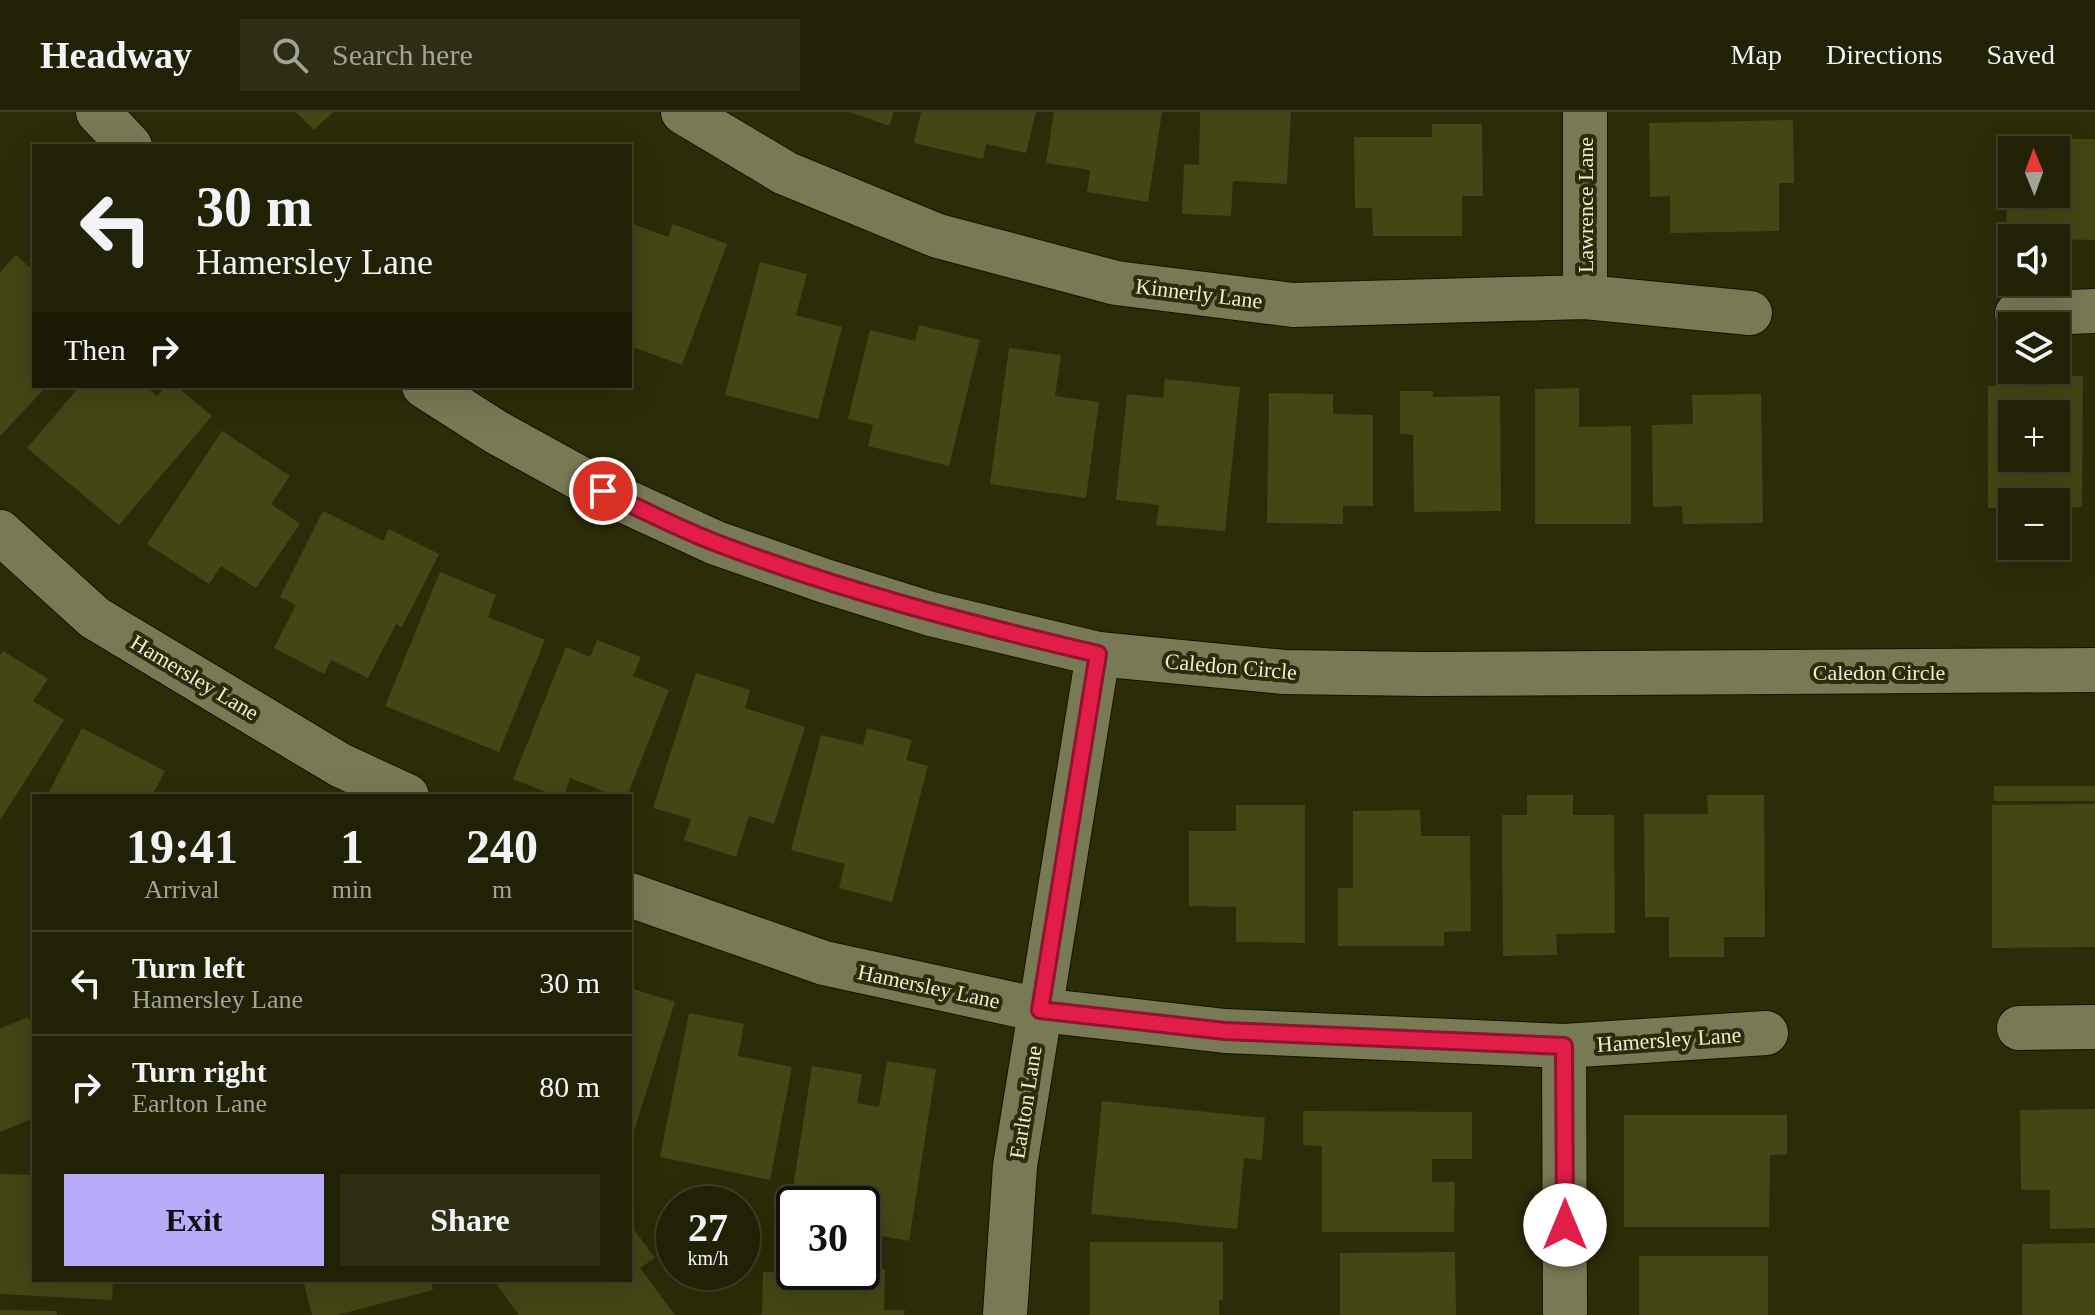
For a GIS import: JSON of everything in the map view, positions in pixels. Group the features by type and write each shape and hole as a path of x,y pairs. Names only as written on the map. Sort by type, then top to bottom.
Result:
{"street":[{"path":"98,112 128,144"},
{"name":"Kinnerly Lane","path":"683,112 785,173 938,236 1116,283 1293,305 1585,297 1750,313"},
{"name":"Lawrence Lane","path":"1585,112 1585,297"},
{"path":"2069,312 2095,311"},
{"name":"Caledon Circle","path":"427,388 496,432 603,491 716,543 931,614 1098,654 1284,672 1330,673 2095,670"},
{"name":"Hamersley Lane","path":"0,532 95,618 340,765 403,794"},
{"name":"Earlton Lane","path":"1005,1315 1015,1166 1098,654"},
{"name":"Hamersley Lane","path":"632,896 824,963 1040,1010 1225,1031 1564,1046 1766,1033"},
{"path":"2019,1028 2095,1027"},
{"path":"1564,1046 1565,1315"}],"building":[{"path":"296,112 333,112 314,130"},
{"path":"850,112 894,112 889,126"},
{"path":"921,112 1036,112 1026,153 986,144 983,159 914,143"},
{"path":"1054,112 1162,112 1148,202 1087,192 1090,170 1046,163"},
{"path":"1200,112 1291,112 1287,184 1233,181 1231,216 1182,214 1184,164 1199,165"},
{"path":"1793,120 1794,183 1779,183 1779,231 1670,233 1670,196 1650,197 1649,123"},
{"path":"1432,124 1482,124 1483,196 1462,196 1462,236 1373,236 1372,208 1355,208 1354,137 1432,137"},
{"path":"2070,139 2095,139 2095,240 2070,239 2070,224 2007,224 2007,208 2070,208"},
{"path":"632,224 668,237 673,224 727,244 682,365 632,347"},
{"path":"16,255 32,269 32,388 45,388 0,436 0,272"},
{"path":"760,262 807,274 796,315 842,327 818,419 725,395"},
{"path":"919,325 980,340 949,466 868,446 873,425 848,419 870,330 915,341"},
{"path":"1009,348 1061,355 1055,396 1099,402 1086,498 990,484"},
{"path":"2070,376 2083,376 2082,507 2070,507 2070,488 1998,488 1998,508 1988,508 1988,386 2070,384"},
{"path":"1165,379 1240,387 1225,531 1156,525 1159,505 1116,500 1127,394 1163,398"},
{"path":"78,388 147,388 157,396 164,388 178,388 212,416 119,525 27,448"},
{"path":"1579,388 1579,427 1631,426 1631,524 1535,524 1535,389"},
{"path":"1400,391 1433,391 1433,397 1500,396 1501,511 1414,512 1413,435 1400,434"},
{"path":"1269,393 1333,394 1333,414 1373,415 1373,506 1343,506 1343,524 1267,523"},
{"path":"1761,394 1763,523 1683,524 1682,506 1653,507 1652,425 1693,424 1692,395"},
{"path":"222,431 290,476 271,504 300,524 256,588 221,566 209,584 147,544"},
{"path":"323,511 383,541 389,529 439,554 402,627 396,624 368,678 331,660 324,674 274,648 296,605 280,597"},
{"path":"440,572 496,595 488,617 545,640 499,752 385,706"},
{"path":"597,640 641,657 633,676 669,690 628,794 610,794 570,778 565,794 551,794 513,779 566,647 590,657"},
{"path":"3,651 48,679 33,701 64,720 0,820 0,655"},
{"path":"696,673 750,690 745,708 805,727 774,824 749,816 736,857 684,840 691,819 653,808"},
{"path":"82,728 165,771 153,794 48,794"},
{"path":"867,728 912,740 906,760 928,766 892,902 839,888 845,864 791,850 821,735 863,745"},
{"path":"1994,786 2095,786 2095,801 1994,801"},
{"path":"1527,795 1573,795 1573,815 1614,815 1615,933 1556,934 1557,955 1503,956 1502,815 1527,815"},
{"path":"1707,795 1764,795 1765,937 1724,937 1724,957 1669,957 1669,917 1645,917 1644,814 1708,814"},
{"path":"2095,804 2095,947 1992,948 1992,805"},
{"path":"1236,805 1305,805 1305,943 1236,942 1236,907 1189,906 1189,831 1236,831"},
{"path":"1420,810 1421,836 1470,836 1471,931 1444,932 1444,946 1338,946 1338,888 1353,888 1353,811"},
{"path":"632,989 675,1002 632,1137"},
{"path":"689,1013 744,1024 738,1056 792,1067 770,1180 660,1157"},
{"path":"28,1017 32,1019 32,1119 0,1132 0,1029"},
{"path":"887,1061 936,1069 909,1241 880,1236 880,1186 793,1186 812,1066 862,1074 857,1103 879,1107"},
{"path":"1102,1101 1265,1118 1262,1160 1244,1158 1237,1229 1091,1214"},
{"path":"2095,1109 2095,1228 2050,1229 2050,1190 2021,1190 2020,1110"},
{"path":"1303,1111 1472,1112 1472,1159 1432,1159 1432,1182 1455,1182 1454,1232 1322,1232 1322,1146 1303,1145"},
{"path":"1624,1115 1787,1115 1787,1154 1770,1155 1769,1227 1624,1227"},
{"path":"0,1174 32,1175 32,1282 113,1282 112,1300 0,1294"},
{"path":"632,1227 655,1258 640,1268 675,1315 519,1315 497,1285 501,1282 632,1282"},
{"path":"1090,1242 1223,1242 1223,1300 1219,1300 1219,1315 1090,1315"},
{"path":"2095,1243 2095,1315 2022,1315 2022,1244"},
{"path":"1455,1252 1456,1315 1340,1315 1340,1253"},
{"path":"1639,1256 1768,1256 1768,1315 1639,1315"},
{"path":"880,1269 885,1269 884,1310 905,1310 904,1315 762,1315 763,1272 776,1272 776,1290 880,1290"},
{"path":"304,1282 431,1282 433,1290 337,1315 312,1315"},
{"path":"0,1310 57,1311 57,1315 0,1315"}],"route":[{"path":"603,491 716,543 825,581 931,614 1098,654 1040,1010 1225,1031 1564,1046 1565,1225"}]}
